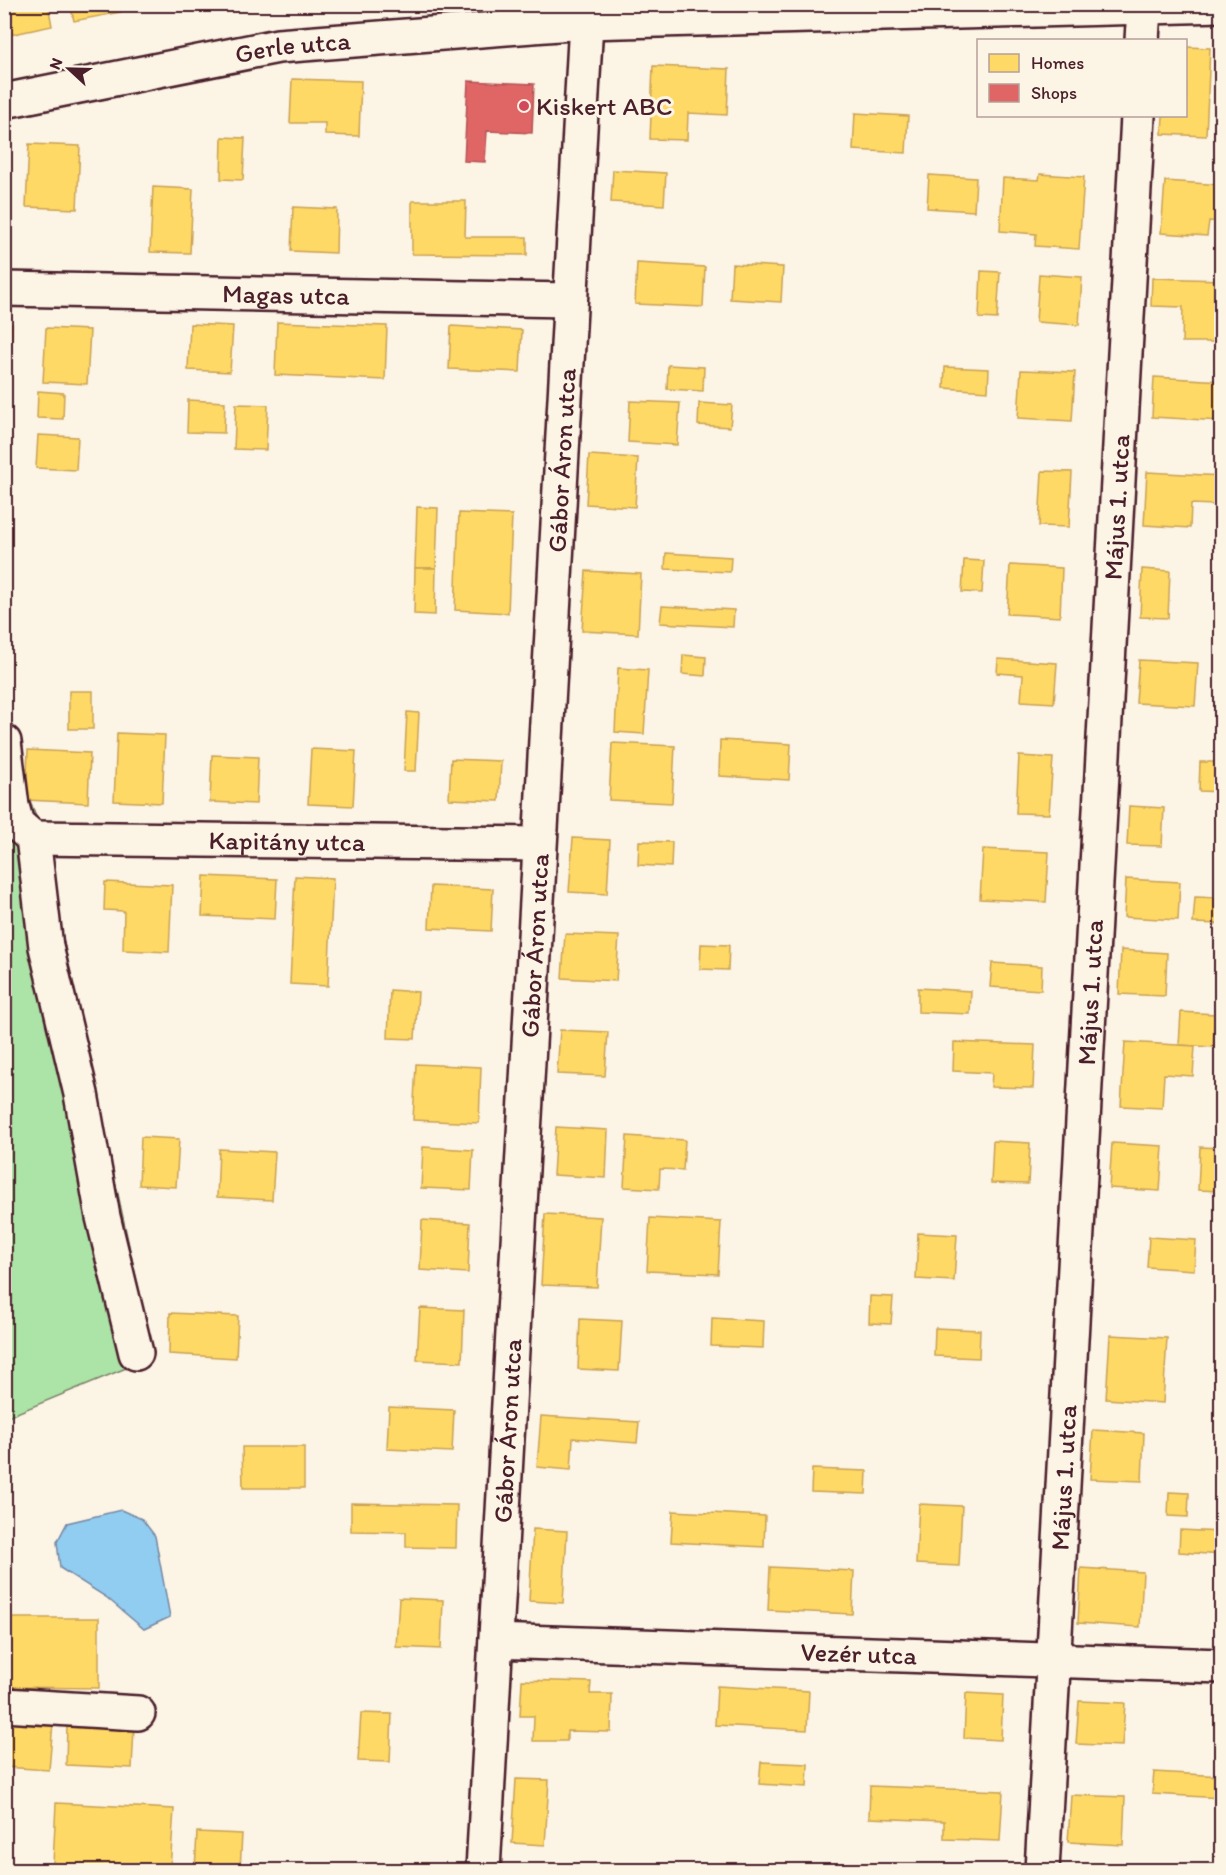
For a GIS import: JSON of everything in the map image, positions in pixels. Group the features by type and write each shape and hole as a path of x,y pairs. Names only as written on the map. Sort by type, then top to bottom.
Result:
{"street":[{"name":"Gerle utca","path":"4,101 278,46 586,14 1144,8 1221,5"},
{"path":"1142,39 1144,8"},
{"name":"Gábor Áron utca","path":"483,1870 586,14"},
{"name":"Május 1. utca","path":"1042,1870 1138,117"},
{"name":"Magas utca","path":"4,289 569,300"},
{"path":"4,742 12,806 17,824 33,838 46,947 81,1094 103,1217 136,1353"},
{"name":"Kapitány utca","path":"33,838 539,844"},
{"name":"Vezér utca","path":"496,1641 1221,1666"},
{"path":"4,1705 138,1713"}],"green space":[{"path":"4,730 38,822 153,1357 5,1418"}],"water":[{"path":"121,1510 142,1519 155,1536 170,1617 144,1629 106,1597 60,1568 57,1542 67,1523"}],"building: Homes":[{"path":"4,4 48,4 52,26 4,36"},
{"path":"70,4 120,4 121,12 74,21"},
{"path":"1187,47 1210,48 1206,136 1162,134 1163,117 1187,117"},
{"path":"653,66 729,69 727,115 688,113 687,140 650,139"},
{"path":"292,79 361,81 359,136 325,135 325,123 290,123"},
{"path":"855,113 908,116 906,153 853,150"},
{"path":"222,137 245,138 243,180 221,179"},
{"path":"29,144 80,146 77,209 26,207"},
{"path":"613,170 666,173 664,205 611,202"},
{"path":"1040,174 1084,177 1079,249 1035,246 1036,234 1000,231 1003,178 1039,180"},
{"path":"929,175 976,178 974,211 927,208"},
{"path":"1165,181 1222,185 1222,222 1209,221 1207,236 1161,233"},
{"path":"153,187 193,189 190,253 150,252"},
{"path":"412,201 466,201 465,237 527,237 527,255 412,254"},
{"path":"293,207 337,209 336,253 291,251"},
{"path":"637,263 705,267 703,307 635,304"},
{"path":"732,264 783,267 781,302 730,299"},
{"path":"981,271 1000,272 997,319 979,318"},
{"path":"1039,274 1082,277 1079,325 1036,322"},
{"path":"1152,278 1222,280 1218,342 1182,342 1183,307 1151,306"},
{"path":"277,322 387,326 385,380 275,375"},
{"path":"4,324 12,324 10,380 4,380"},
{"path":"190,324 233,326 230,372 188,370"},
{"path":"451,326 522,330 520,372 449,369"},
{"path":"46,328 90,330 87,384 43,382"},
{"path":"668,365 704,367 703,391 667,389"},
{"path":"945,367 989,369 988,391 944,388"},
{"path":"1021,370 1075,372 1072,421 1018,418"},
{"path":"1154,377 1222,381 1222,421 1152,417"},
{"path":"38,391 64,393 63,419 37,418"},
{"path":"188,400 225,402 224,433 187,432"},
{"path":"630,401 680,403 677,445 628,442"},
{"path":"699,403 732,405 730,427 698,425"},
{"path":"236,404 268,405 266,450 234,449"},
{"path":"38,435 78,437 76,470 36,468"},
{"path":"589,455 638,458 635,507 586,504"},
{"path":"1042,471 1072,472 1069,527 1039,526"},
{"path":"1147,472 1222,476 1222,499 1215,498 1215,505 1191,504 1190,528 1144,525"},
{"path":"417,507 438,508 436,568 415,568"},
{"path":"459,513 512,515 508,613 455,610"},
{"path":"666,553 731,557 730,572 665,569"},
{"path":"964,560 984,561 982,593 962,592"},
{"path":"1010,565 1062,568 1060,617 1007,614"},
{"path":"415,568 436,568 435,615 414,614"},
{"path":"1142,569 1170,571 1168,618 1140,617"},
{"path":"586,571 641,574 638,634 582,631"},
{"path":"662,606 734,610 733,627 660,623"},
{"path":"683,655 706,657 705,676 682,674"},
{"path":"998,659 1057,663 1054,703 1021,701 1023,675 997,673"},
{"path":"1139,660 1198,663 1195,706 1136,703"},
{"path":"618,668 648,670 644,734 615,732"},
{"path":"69,691 93,691 93,729 69,729"},
{"path":"407,712 419,713 416,771 404,771"},
{"path":"117,733 165,735 162,803 114,801"},
{"path":"720,740 791,744 789,780 719,776"},
{"path":"612,743 675,746 672,803 609,800"},
{"path":"311,749 356,751 353,806 308,804"},
{"path":"28,750 90,753 88,803 26,800"},
{"path":"212,755 258,757 256,804 210,802"},
{"path":"1019,756 1053,758 1049,814 1016,813"},
{"path":"451,759 501,761 499,801 449,799"},
{"path":"1200,762 1222,762 1222,792 1199,791"},
{"path":"1129,806 1164,808 1162,846 1127,845"},
{"path":"573,838 610,840 607,894 569,892"},
{"path":"639,841 672,842 671,867 638,865"},
{"path":"983,849 1049,852 1046,902 980,899"},
{"path":"204,876 277,879 275,919 202,916"},
{"path":"295,876 333,878 328,986 290,984"},
{"path":"1126,879 1180,882 1178,920 1124,917"},
{"path":"105,882 172,885 169,952 123,950 124,911 104,910"},
{"path":"431,886 493,889 491,931 429,928"},
{"path":"1195,897 1222,898 1221,924 1193,923"},
{"path":"565,934 619,936 616,981 562,978"},
{"path":"701,944 729,945 728,970 700,969"},
{"path":"1121,950 1167,953 1165,996 1119,994"},
{"path":"992,963 1042,966 1041,990 990,987"},
{"path":"918,988 971,991 970,1014 918,1012"},
{"path":"390,990 418,992 415,1039 388,1038"},
{"path":"1181,1012 1215,1014 1213,1047 1179,1045"},
{"path":"560,1030 608,1032 605,1076 557,1074"},
{"path":"954,1042 1035,1045 1033,1088 991,1087 992,1073 953,1071"},
{"path":"1125,1042 1195,1046 1193,1076 1164,1074 1162,1108 1121,1106"},
{"path":"416,1064 481,1067 479,1123 413,1120"},
{"path":"556,1127 608,1130 606,1178 553,1175"},
{"path":"627,1136 685,1140 683,1170 660,1169 659,1189 624,1187"},
{"path":"141,1137 179,1139 176,1187 139,1185"},
{"path":"993,1141 1030,1143 1028,1184 991,1183"},
{"path":"1112,1143 1163,1146 1160,1191 1109,1188"},
{"path":"423,1147 473,1150 471,1190 421,1188"},
{"path":"1200,1147 1222,1148 1221,1191 1198,1190"},
{"path":"219,1149 275,1152 272,1200 217,1197"},
{"path":"545,1214 601,1217 597,1287 541,1285"},
{"path":"650,1218 721,1222 718,1274 647,1271"},
{"path":"422,1220 470,1223 468,1273 420,1270"},
{"path":"918,1233 957,1235 954,1281 916,1279"},
{"path":"1149,1237 1196,1240 1194,1270 1147,1267"},
{"path":"870,1296 893,1297 891,1324 869,1323"},
{"path":"420,1308 464,1310 462,1362 417,1360"},
{"path":"170,1313 238,1316 236,1358 169,1354"},
{"path":"712,1318 764,1321 763,1348 711,1346"},
{"path":"580,1319 622,1321 619,1371 578,1369"},
{"path":"935,1328 980,1330 979,1358 934,1356"},
{"path":"1110,1335 1167,1338 1163,1403 1106,1399"},
{"path":"389,1407 454,1410 452,1452 387,1449"},
{"path":"541,1416 639,1422 637,1443 573,1438 571,1470 537,1467"},
{"path":"1093,1430 1144,1433 1142,1481 1090,1479"},
{"path":"242,1447 304,1447 304,1488 243,1488"},
{"path":"812,1469 867,1471 866,1494 811,1492"},
{"path":"1169,1492 1189,1493 1188,1517 1168,1516"},
{"path":"351,1503 457,1505 456,1548 406,1547 406,1532 351,1531"},
{"path":"919,1504 962,1506 959,1566 916,1564"},
{"path":"673,1511 765,1516 764,1547 671,1542"},
{"path":"533,1529 567,1531 563,1603 529,1601"},
{"path":"1180,1530 1222,1532 1222,1555 1179,1552"},
{"path":"770,1567 854,1571 852,1614 768,1610"},
{"path":"1081,1568 1143,1572 1140,1627 1078,1623"},
{"path":"399,1598 443,1600 441,1649 396,1647"},
{"path":"4,1618 99,1618 99,1688 4,1687"},
{"path":"522,1680 591,1682 590,1694 612,1694 611,1732 567,1731 567,1741 533,1741 534,1716 520,1716"},
{"path":"717,1686 809,1691 807,1730 715,1725"},
{"path":"966,1693 1003,1695 1001,1740 964,1738"},
{"path":"1079,1701 1125,1703 1122,1746 1076,1744"},
{"path":"361,1713 392,1714 390,1762 358,1761"},
{"path":"4,1719 53,1723 49,1770 4,1767"},
{"path":"67,1724 134,1726 132,1768 66,1765"},
{"path":"761,1762 808,1764 807,1787 759,1784"},
{"path":"1154,1772 1222,1776 1222,1798 1152,1794"},
{"path":"516,1779 549,1780 545,1845 512,1843"},
{"path":"870,1786 1003,1791 1000,1841 944,1839 944,1821 869,1818"},
{"path":"1071,1795 1125,1797 1123,1845 1068,1842"},
{"path":"56,1803 174,1809 170,1870 53,1864"},
{"path":"197,1832 242,1834 240,1870 195,1870"}],"building: Shops":[{"path":"468,81 534,84 532,133 487,131 485,162 464,161"}],"place":[{"name":"Kiskert ABC","path":"524,106"}]}
